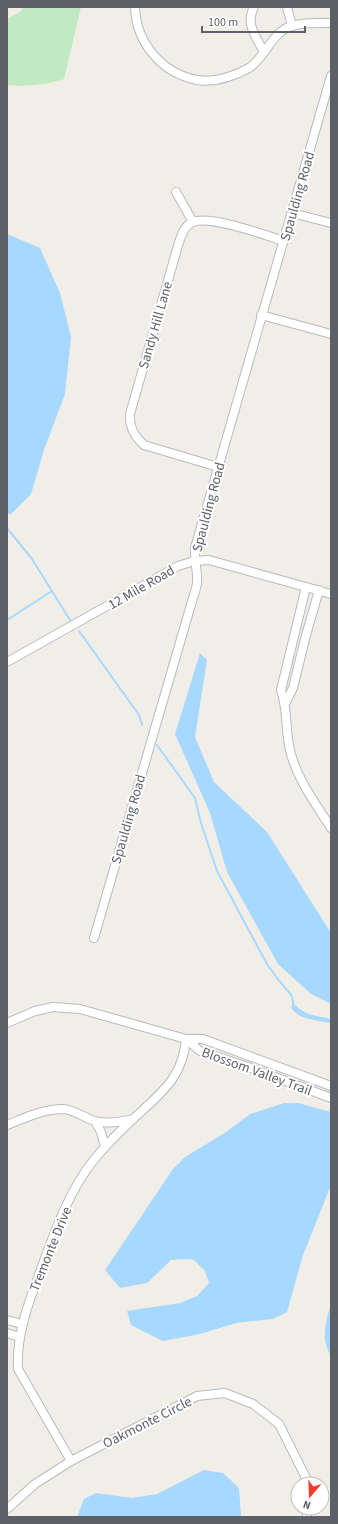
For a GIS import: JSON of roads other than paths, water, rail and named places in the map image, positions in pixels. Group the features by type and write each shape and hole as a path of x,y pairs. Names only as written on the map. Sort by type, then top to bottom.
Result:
{"street":[{"path":"135,7 136,19 145,45 158,61 178,74 197,80 220,79 234,75 250,67 278,35 292,26 305,23 331,23"},
{"path":"254,7 250,15 250,22 252,30 264,52"},
{"path":"287,7 292,26"},
{"name":"Spaulding Road","path":"94,938 190,608 197,573 194,561 195,548 261,315 329,93 331,76"},
{"path":"176,192 193,222 210,220 220,222 284,241"},
{"path":"292,213 331,223"},
{"name":"Sandy Hill Lane","path":"193,222 188,226 179,242 130,414 130,423 136,438 144,445 218,467"},
{"path":"261,315 331,334"},
{"name":"12 Mile Road","path":"7,662 178,566 194,561 209,560 331,594"},
{"path":"306,587 280,690 286,702 287,734 292,758 297,772 331,828"},
{"path":"286,702 293,688 319,590"},
{"path":"293,637 305,639"},
{"name":"Blossom Valley Trail","path":"7,1022 35,1011 53,1007 80,1009 186,1039 203,1039 331,1086"},
{"name":"Blossom Valley Trail","path":"186,1039 200,1051 331,1098"},
{"name":"Tremonte Drive","path":"71,1461 18,1369 17,1353 22,1324 63,1210 92,1162 132,1120 159,1096 176,1074 185,1054 186,1039"},
{"path":"7,1126 36,1114 65,1109 76,1112 95,1121 118,1122 132,1120"},
{"path":"95,1121 101,1132 105,1147"},
{"path":"7,1320 22,1324"},
{"path":"7,1333 20,1337"},
{"name":"Oakmonte Circle","path":"7,1509 35,1484 71,1461 197,1396 225,1393 253,1404 278,1424 304,1476"}],"water":[{"path":"7,234 40,248 60,293 71,337 65,394 44,450 31,494 11,514 7,514"},
{"path":"200,653 207,660 195,737 214,782 267,832 331,933 331,1004 311,994 278,964 227,872 210,813 175,734"},
{"path":"293,1003 306,1013 331,1019 331,1023 308,1019 298,1015 291,1007"},
{"path":"284,1103 298,1103 331,1112 331,1185 303,1255 287,1312 273,1319 236,1323 200,1334 163,1341 131,1325 127,1311 180,1303 197,1296 209,1283 205,1271 194,1260 190,1259 171,1260 147,1283 120,1288 105,1270 173,1169 185,1157 226,1132 250,1114"},
{"path":"331,1304 331,1355 326,1343 325,1330"},
{"path":"204,1470 223,1473 239,1488 241,1517 77,1517 84,1499 96,1493 132,1498 157,1494"}],"waterway":[{"path":"7,528 32,559 70,620"},
{"path":"7,620 52,591"},
{"path":"79,631 139,715 142,725"},
{"path":"157,745 195,798 201,823 217,871 267,964 292,996 293,1003"}]}
